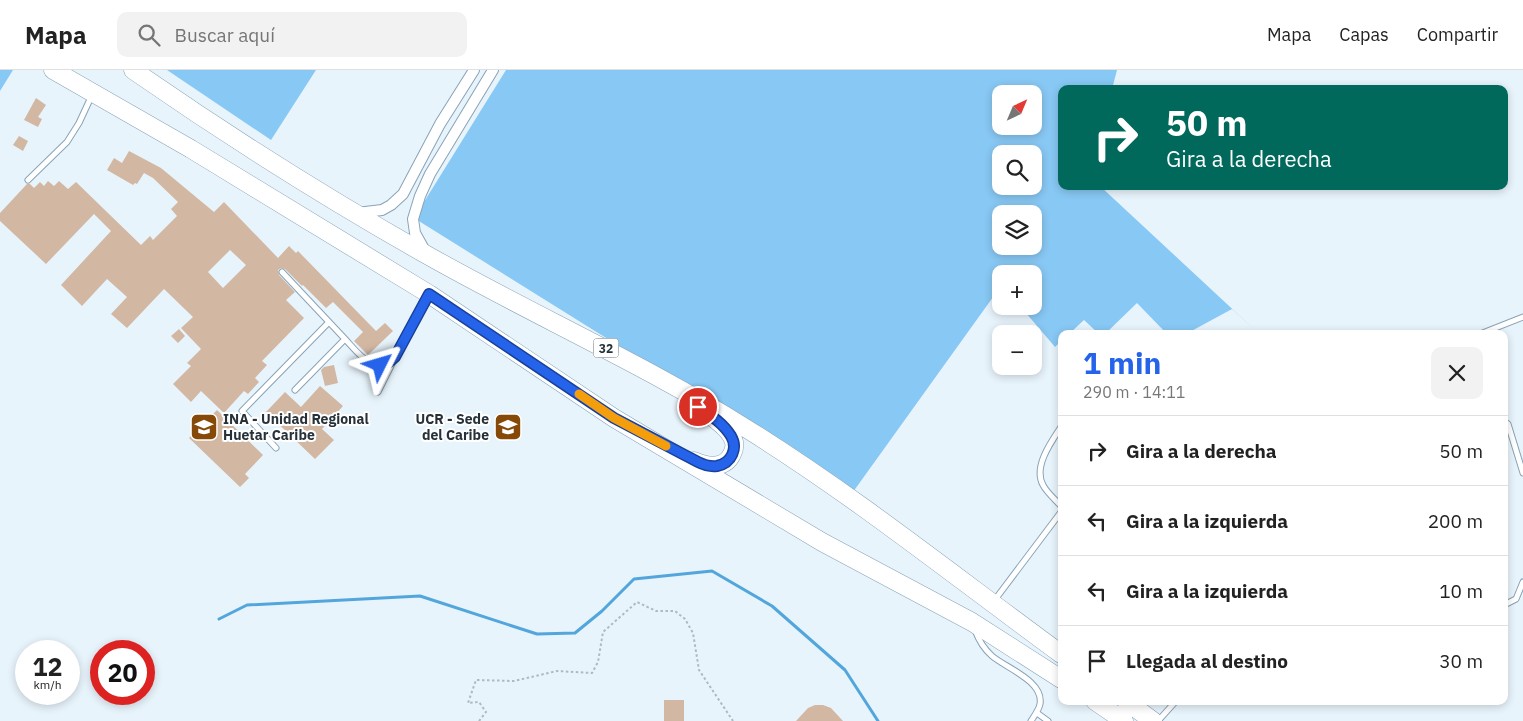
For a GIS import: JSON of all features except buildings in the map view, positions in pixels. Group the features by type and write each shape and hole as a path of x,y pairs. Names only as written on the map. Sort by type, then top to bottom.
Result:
{"highway":[{"path":"54,70 208,159 429,294 614,418 822,542 972,622 1058,677"},
{"name":"32","path":"132,70 207,122 290,175 428,256 646,369 747,428 934,558 992,604 1058,652"},
{"path":"614,418 703,464 716,466 730,459 734,450 734,443 723,426 646,369"},
{"path":"1101,705 1124,721"},
{"path":"1131,705 1153,721"}],"street":[{"path":"356,214 382,210 403,194 440,124 474,70"},
{"path":"428,256 415,233 413,219 420,196 430,174 492,70"}],"lane":[{"path":"28,180 67,142 79,123 93,92"},
{"path":"282,272 364,359 371,364 380,365 388,363 395,357"},
{"path":"378,392 429,294"},
{"path":"1490,330 1523,317"},
{"path":"276,448 242,411 329,322"},
{"path":"295,390 345,339"},
{"path":"1508,424 1523,473"},
{"path":"1058,432 1040,466 1042,484 1058,503"},
{"path":"992,604 1058,516"},
{"path":"1508,604 1516,599 1523,582"},
{"path":"972,622 979,642 992,656 1029,680 1039,693 1041,703 1031,721"},
{"path":"1158,721 1172,705"},
{"path":"1037,713 1048,721"}],"path":[{"path":"479,721 486,712 479,702 468,702 476,680 514,681 557,671 592,674 598,662 603,632 637,602 656,611 675,611 685,619 693,633 699,670 733,721"}],"shaded area":[{"path":"0,70 13,70 0,91"},
{"path":"167,70 316,70 271,140"},
{"path":"506,70 1117,70 1113,85 1058,85 1058,190 1104,190 1255,330 1232,309 1193,330 1163,330 1137,303 1109,330 1095,330 1084,320 1073,330 1058,330 1058,344 1055,347 1042,332 1042,325 1036,325 1028,315 1042,315 1042,265 992,265 992,299 853,492 414,218"}],"waterway":[{"path":"219,619 247,605 420,596 537,634 575,633 602,611 634,579 712,571 772,606 845,670 878,721"}],"slow traffic":[{"path":"579,394 614,418 666,446"}],"place":[{"name":"INA - Unidad Regional Huetar Caribe","path":"204,427"},
{"name":"UCR - Sede del Caribe","path":"508,427"}],"route":[{"path":"380,365 388,363 395,357 429,294 614,418 698,462 708,466 723,464 730,459 734,450 734,443 730,434 723,426 698,407"}]}
